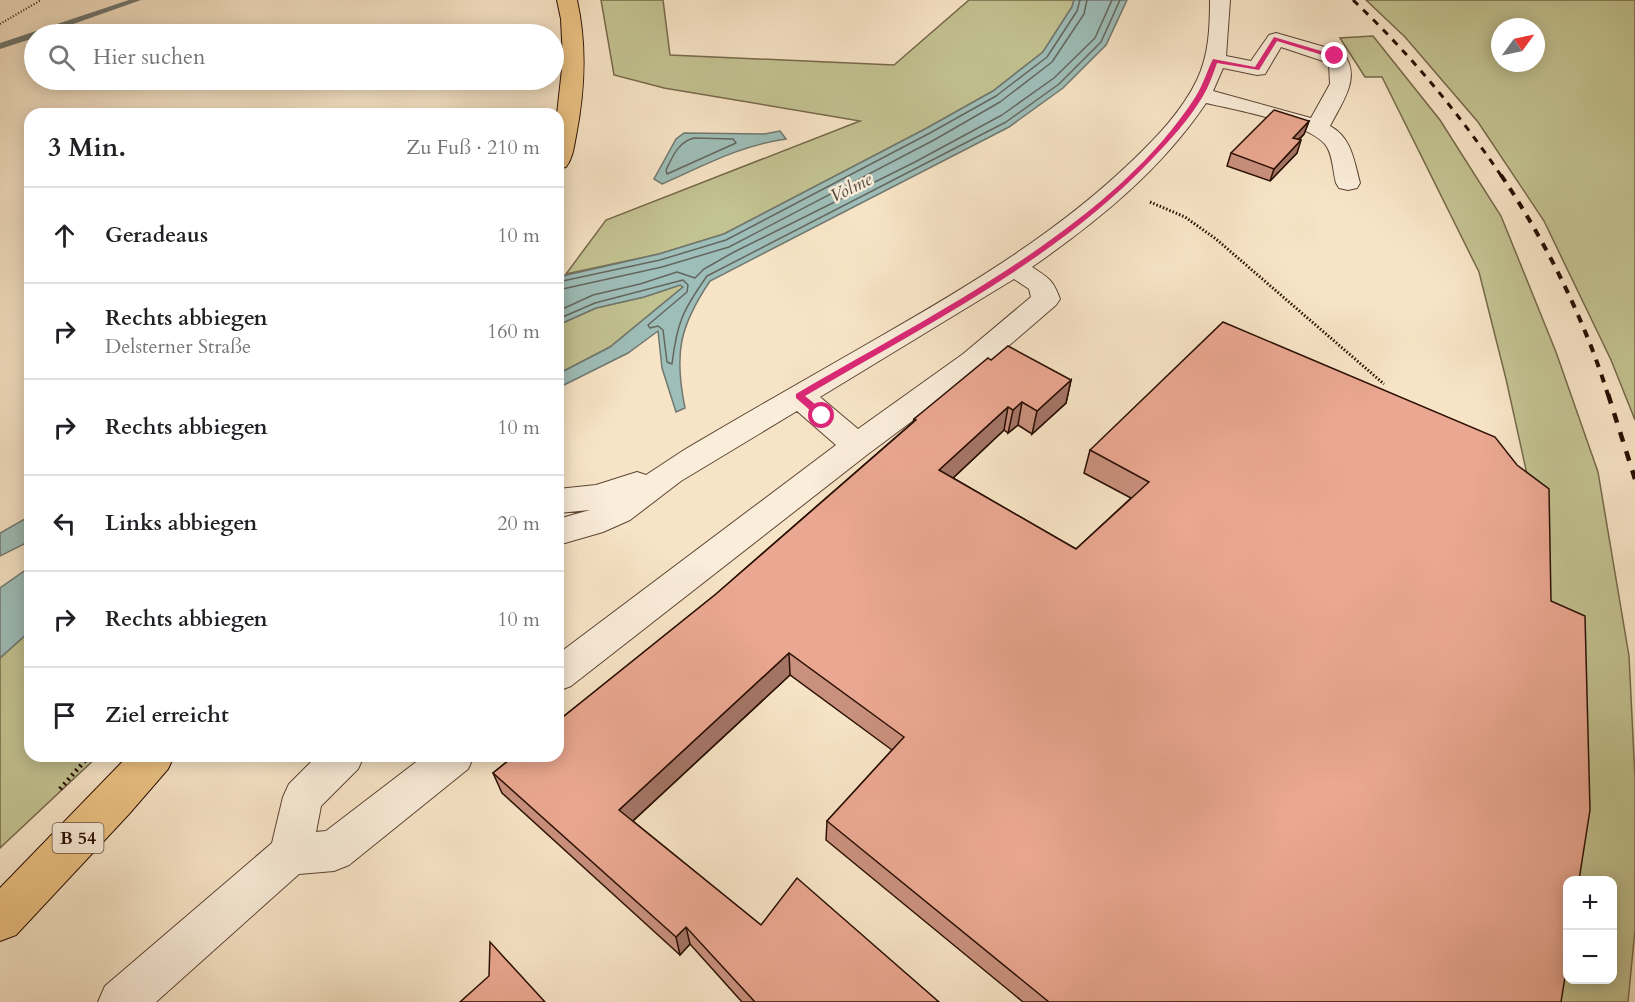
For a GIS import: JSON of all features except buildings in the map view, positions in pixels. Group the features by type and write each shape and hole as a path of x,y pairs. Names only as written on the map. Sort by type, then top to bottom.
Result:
{"main road":[{"path":"564,142 573,70 573,38 567,0"},
{"name":"B 54","path":"0,919 149,762"}],"street":[{"path":"564,530 603,519 631,505 670,473 1015,268 1120,189 1171,135 1200,95 1215,60 1220,0"},
{"path":"1215,60 1257,69 1276,39 1335,56 1340,62 1341,84 1317,128"},
{"path":"1200,95 1275,114 1317,128 1336,142 1348,183"},
{"path":"564,667 973,361 1046,298 1041,285 1015,268"},
{"path":"799,396 857,446"},
{"path":"564,500 597,497 670,473"},
{"path":"121,1002 290,854 303,797 338,762"},
{"path":"290,854 334,851 446,762"}],"path":[{"path":"0,24 41,0"},
{"path":"1141,199 1185,217 1216,239 1384,384"}],"shaded area":[{"path":"601,0 663,0 670,55 894,65 969,0 1074,0 1072,7 1043,52 993,91 927,128 724,234 659,254 566,274 606,220 860,121 664,88 614,75"},
{"path":"1366,0 1635,0 1635,420 1611,360 1544,221 1478,122 1405,37"},
{"path":"1373,36 1440,120 1501,216 1556,352 1598,472 1629,656 1635,778 1635,930 1628,1002 1551,1002 1563,920 1563,984 1617,984 1617,876 1569,876 1537,622 1534,506 1506,379 1479,272 1382,77 1365,77 1340,38"},
{"path":"680,285 683,287 610,347 564,371 564,322 596,308 644,297"},
{"path":"24,636 24,762 92,762 0,848 0,658"}],"water":[{"name":"Volme","path":"1074,0 1127,0 1106,45 1063,88 1009,127 710,281 691,313 682,342 680,372 685,408 676,412 662,368 658,331 628,353 564,385 564,371 610,347 683,287 680,285 644,297 596,308 564,322 564,276 659,254 724,234 927,128 993,91 1043,52 1072,7"},
{"path":"780,131 786,139 738,151 662,184 654,179 676,139 684,133 764,134"},
{"path":"24,519 24,544 0,556 0,533"},
{"path":"24,571 24,636 0,658 0,588"}],"waterway":[{"path":"67,24 137,0"},
{"path":"0,46 24,38"}],"railway":[{"path":"1353,0 1432,84 1502,177"},
{"path":"1501,175 1533,226 1562,281 1588,338 1608,395"},
{"path":"1608,394 1635,479"}],"route":[{"path":"822,416 799,396 997,280 1120,189 1171,135 1200,95 1215,60 1257,69 1276,39 1335,56"}]}
